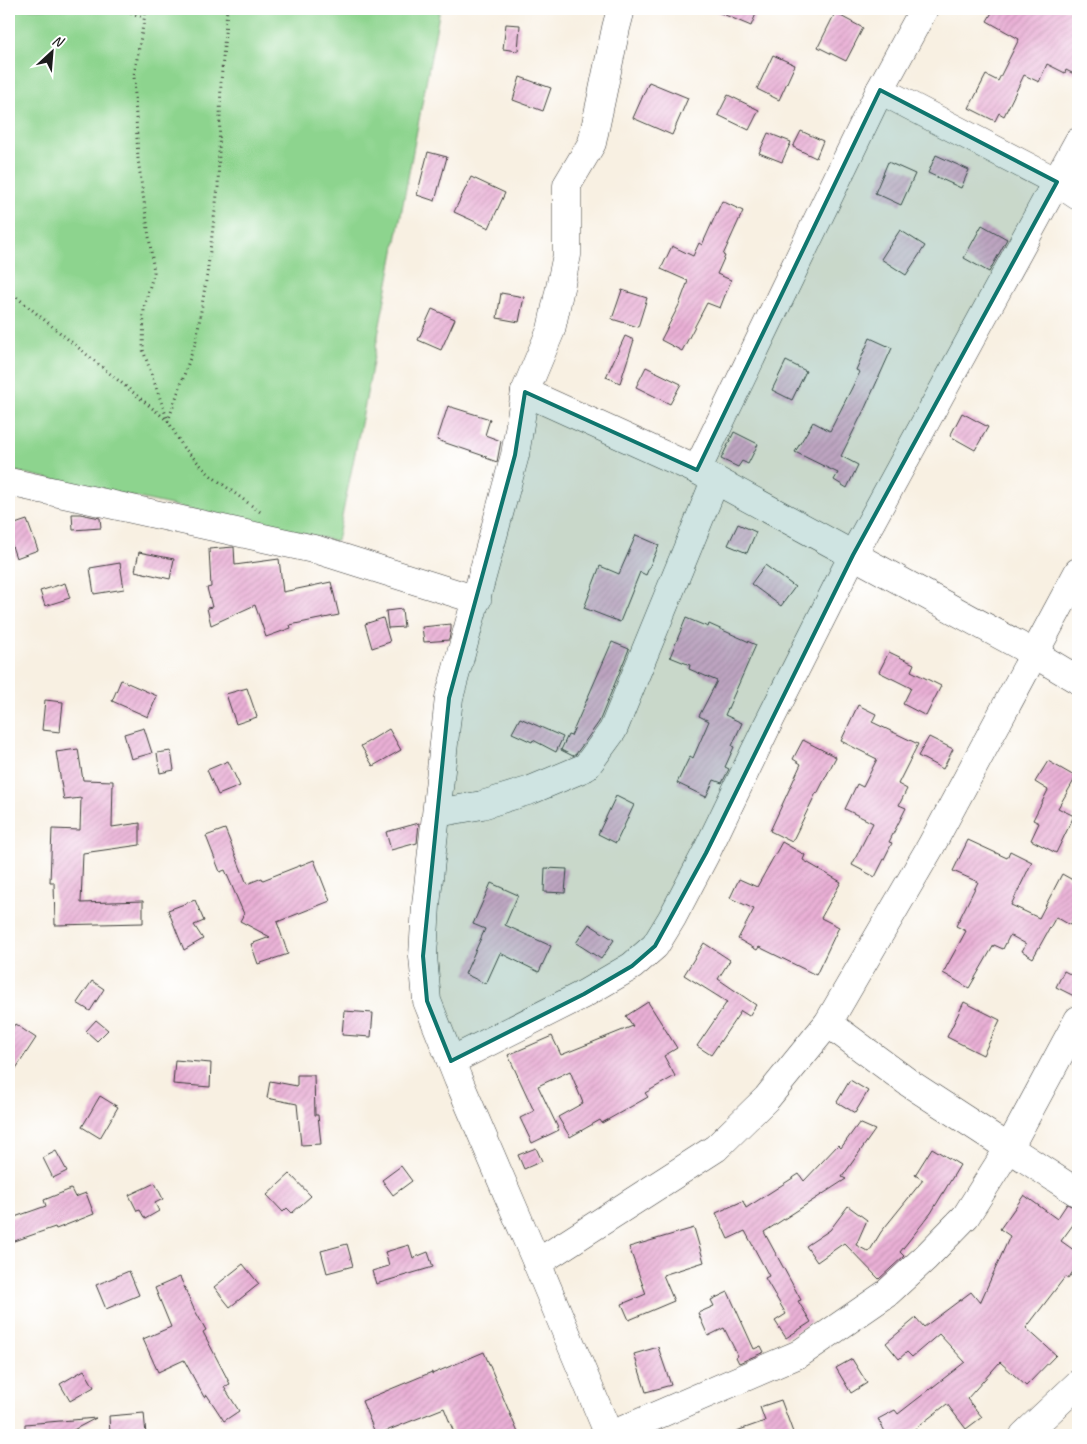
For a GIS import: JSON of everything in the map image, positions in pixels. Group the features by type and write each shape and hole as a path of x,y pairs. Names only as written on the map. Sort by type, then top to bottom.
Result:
{"street":[{"path":"621,9 592,143 568,185 567,255 551,330 526,392 515,455 449,698 422,956 427,1001 450,1061 610,1435 799,1354 886,1294 966,1216 1009,1148 1078,1020"},
{"path":"437,813 482,805 531,790 586,767 613,730 706,475 880,90 924,9"},
{"path":"880,90 1068,189"},
{"path":"450,1061 584,994 632,966 655,946 706,853 853,555 1068,189 1078,142"},
{"path":"526,392 706,475 1033,653 1078,680"},
{"path":"9,482 318,550 477,600"},
{"path":"286,531 318,550"},
{"path":"537,1263 716,1148 767,1098 828,1023 930,846 1078,572"},
{"path":"828,1023 909,1083 1078,1192"},
{"path":"1024,1435 1078,1384"}],"path":[{"path":"116,9 144,17"},
{"path":"146,9 134,76 138,159 154,272 144,307 143,350 168,422 183,448 210,474 286,531"},
{"path":"168,422 196,341 207,275 218,187 221,82 226,9"},
{"path":"9,291 168,422"}],"highlighted area":[{"path":"880,90 1057,182 853,555 706,853 655,946 632,966 584,994 451,1061 427,1001 423,956 449,698 515,455 525,392 697,470"}],"green space":[{"path":"9,9 440,9 337,541 9,470"}],"building":[{"path":"711,9 758,9 751,26"},
{"path":"994,9 1078,9 1078,76 1066,70 1065,73 1047,64 1039,82 1024,75 1004,116 999,113 995,121 969,108 986,75 998,81 1019,39 987,21"},
{"path":"835,13 863,28 846,61 818,47"},
{"path":"506,24 520,25 518,51 503,49"},
{"path":"773,55 795,65 779,100 757,89"},
{"path":"520,77 551,88 543,111 513,100"},
{"path":"649,82 688,98 672,135 633,118"},
{"path":"728,95 759,110 749,130 718,115"},
{"path":"801,131 823,141 816,158 793,147"},
{"path":"768,133 791,142 782,162 759,153"},
{"path":"428,152 447,157 435,201 417,195"},
{"path":"936,155 969,170 961,188 928,173"},
{"path":"888,162 915,174 901,205 875,193"},
{"path":"471,177 505,193 489,228 454,212"},
{"path":"722,201 743,211 723,255 725,256 717,274 731,280 720,308 707,303 682,351 661,340 679,305 688,281 661,269 672,246 693,256 699,243 702,245"},
{"path":"982,225 1007,239 989,272 964,258"},
{"path":"900,230 925,246 906,275 881,259"},
{"path":"622,290 647,298 638,327 612,319"},
{"path":"501,293 524,297 519,322 497,318"},
{"path":"432,309 455,319 441,350 418,340"},
{"path":"625,336 634,340 620,383 606,377"},
{"path":"870,338 892,348 841,456 858,465 847,488 834,480 838,473 795,452 813,422 830,431 860,372 856,370"},
{"path":"786,361 806,371 792,400 772,390"},
{"path":"646,367 681,384 670,404 636,387"},
{"path":"448,406 490,419 485,435 501,441 497,462 437,440"},
{"path":"962,413 988,427 975,450 950,436"},
{"path":"734,432 758,444 748,464 742,461 738,467 721,459"},
{"path":"72,514 100,518 101,528 73,530"},
{"path":"27,520 38,550 16,558 9,537 9,526"},
{"path":"738,524 756,532 747,553 728,545"},
{"path":"636,535 659,545 646,575 640,572 620,622 584,608 600,566 619,574"},
{"path":"234,547 235,565 279,559 283,592 331,582 339,615 290,625 291,628 266,637 255,605 211,625 207,608 212,607 207,588 211,587 209,549"},
{"path":"139,552 174,559 170,579 135,571"},
{"path":"120,563 124,589 94,594 90,568"},
{"path":"765,565 795,587 781,606 751,584"},
{"path":"65,583 70,598 45,606 40,591"},
{"path":"402,609 404,627 388,628 386,611"},
{"path":"383,618 390,642 372,648 365,624"},
{"path":"686,618 708,627 709,624 756,645 725,715 742,723 725,767 729,769 722,783 714,780 706,797 677,783 690,756 693,758 709,721 699,716 717,681 689,669 690,665 670,657"},
{"path":"451,624 449,640 424,642 422,627"},
{"path":"612,642 629,649 599,722 573,756 561,750 568,735 571,736"},
{"path":"889,652 914,664 911,671 941,686 926,716 903,704 911,688 879,672"},
{"path":"121,680 157,696 148,717 112,701"},
{"path":"247,688 257,717 236,724 226,694"},
{"path":"45,700 63,702 60,732 42,730"},
{"path":"858,705 876,714 872,722 918,744 898,784 907,789 899,805 906,808 889,842 892,843 875,877 852,865 873,823 845,809 857,784 863,787 877,759 841,741"},
{"path":"520,718 563,737 556,752 533,740 532,742 512,733"},
{"path":"144,728 152,753 131,759 124,734"},
{"path":"389,729 401,750 373,766 361,746"},
{"path":"929,737 953,749 943,769 918,756"},
{"path":"803,740 836,757 792,842 770,831 801,764 793,759"},
{"path":"78,749 83,780 113,781 112,827 140,823 140,845 83,853 81,903 143,901 143,923 55,925 54,882 50,882 52,829 80,830 81,798 64,800 56,752"},
{"path":"171,751 174,770 160,773 157,753"},
{"path":"228,761 240,786 218,795 207,770"},
{"path":"1048,761 1076,777 1058,808 1074,816 1056,853 1031,840 1039,823 1033,820 1048,790 1035,782"},
{"path":"616,796 634,805 616,843 598,834"},
{"path":"419,823 417,843 391,850 386,832"},
{"path":"225,829 247,884 262,878 263,880 314,860 330,901 277,922 288,954 258,964 251,944 270,937 240,921 244,914 225,870 220,872 206,836"},
{"path":"968,840 1007,858 1010,851 1032,862 1011,905 1039,918 1062,874 1078,883 1078,909 1070,925 1056,917 1033,958 1022,951 1026,944 1010,935 1003,949 994,945 969,988 943,973 966,931 956,926 978,882 953,871"},
{"path":"782,842 805,855 803,860 841,882 821,918 839,927 816,975 759,947 757,950 738,939 754,909 730,898 739,879 757,887"},
{"path":"545,868 567,869 565,893 544,892"},
{"path":"491,883 518,895 505,925 551,946 539,972 500,953 486,984 465,974 485,929 473,924"},
{"path":"195,900 204,921 194,925 203,939 184,950 168,910"},
{"path":"589,924 614,940 601,959 576,943"},
{"path":"704,943 730,960 718,979 756,1005 749,1016 741,1011 711,1055 697,1046 727,1002 684,975"},
{"path":"1064,971 1078,978 1078,998 1056,987"},
{"path":"92,981 104,989 90,1011 77,1003"},
{"path":"648,1002 677,1048 664,1056 675,1076 645,1093 648,1097 602,1123 600,1120 570,1137 558,1117 583,1103 570,1071 538,1086 559,1130 532,1143 520,1118 534,1111 508,1055 552,1036 561,1055 633,1026 626,1016"},
{"path":"964,1002 1000,1020 983,1055 947,1037"},
{"path":"344,1011 373,1013 371,1037 342,1035"},
{"path":"96,1020 108,1030 97,1041 86,1031"},
{"path":"15,1024 36,1038 9,1079 9,1033"},
{"path":"175,1060 211,1063 210,1087 173,1084"},
{"path":"297,1075 314,1075 315,1115 318,1115 321,1144 301,1145 297,1104 267,1098 270,1081 297,1086"},
{"path":"850,1080 868,1091 855,1113 837,1102"},
{"path":"100,1096 118,1107 100,1138 82,1127"},
{"path":"859,1123 875,1130 842,1177 846,1179 764,1232 801,1300 798,1301 811,1322 786,1338 775,1321 786,1314 765,1278 769,1276 745,1231 728,1239 716,1213 743,1201 746,1208 799,1174 804,1181 838,1145 841,1148"},
{"path":"536,1148 542,1161 524,1169 518,1155"},
{"path":"932,1148 960,1165 931,1213 900,1252 904,1256 879,1279 844,1243 817,1262 806,1246 830,1230 848,1206 867,1220 856,1245 869,1252 881,1232 923,1180 915,1175"},
{"path":"56,1151 67,1171 53,1178 43,1158"},
{"path":"401,1166 412,1181 393,1195 382,1180"},
{"path":"290,1174 311,1196 292,1213 287,1208 283,1212 267,1195"},
{"path":"155,1183 163,1199 155,1203 159,1211 145,1219 140,1210 137,1211 129,1195"},
{"path":"71,1189 75,1197 86,1193 94,1214 56,1229 55,1227 9,1243 9,1219 46,1206 44,1200"},
{"path":"1024,1195 1057,1219 1067,1204 1078,1209 1078,1218 1061,1241 1078,1253 1078,1264 1068,1279 1065,1277 1026,1328 1056,1355 1026,1386 1000,1362 967,1399 982,1417 966,1429 947,1404 907,1435 887,1435 878,1419 895,1410 898,1414 965,1362 939,1334 912,1357 907,1352 899,1359 886,1343 916,1318 924,1327 971,1292 980,1303 1010,1236 1000,1229"},
{"path":"694,1228 704,1262 663,1275 674,1301 629,1320 622,1304 646,1294 629,1247"},
{"path":"347,1244 353,1266 327,1273 321,1251"},
{"path":"409,1245 413,1258 428,1252 433,1267 376,1284 372,1271 389,1266 385,1252"},
{"path":"243,1264 259,1284 230,1307 214,1287"},
{"path":"129,1271 139,1295 106,1309 96,1285"},
{"path":"180,1277 193,1307 206,1330 203,1332 230,1384 224,1387 239,1411 224,1421 207,1395 204,1397 184,1360 158,1372 143,1339 171,1327 155,1288"},
{"path":"728,1292 754,1349 761,1346 764,1352 739,1363 736,1357 738,1356 724,1328 708,1336 698,1313 714,1306 711,1300"},
{"path":"658,1347 671,1385 646,1392 634,1354"},
{"path":"484,1352 519,1435 455,1435 444,1408 376,1435 362,1401"},
{"path":"852,1359 867,1383 851,1393 836,1368"},
{"path":"84,1370 94,1387 70,1401 60,1384"},
{"path":"781,1400 794,1435 731,1435 731,1433 765,1421 760,1407"},
{"path":"144,1413 146,1435 110,1435 109,1416"},
{"path":"96,1418 64,1435 25,1435 25,1424"}]}
